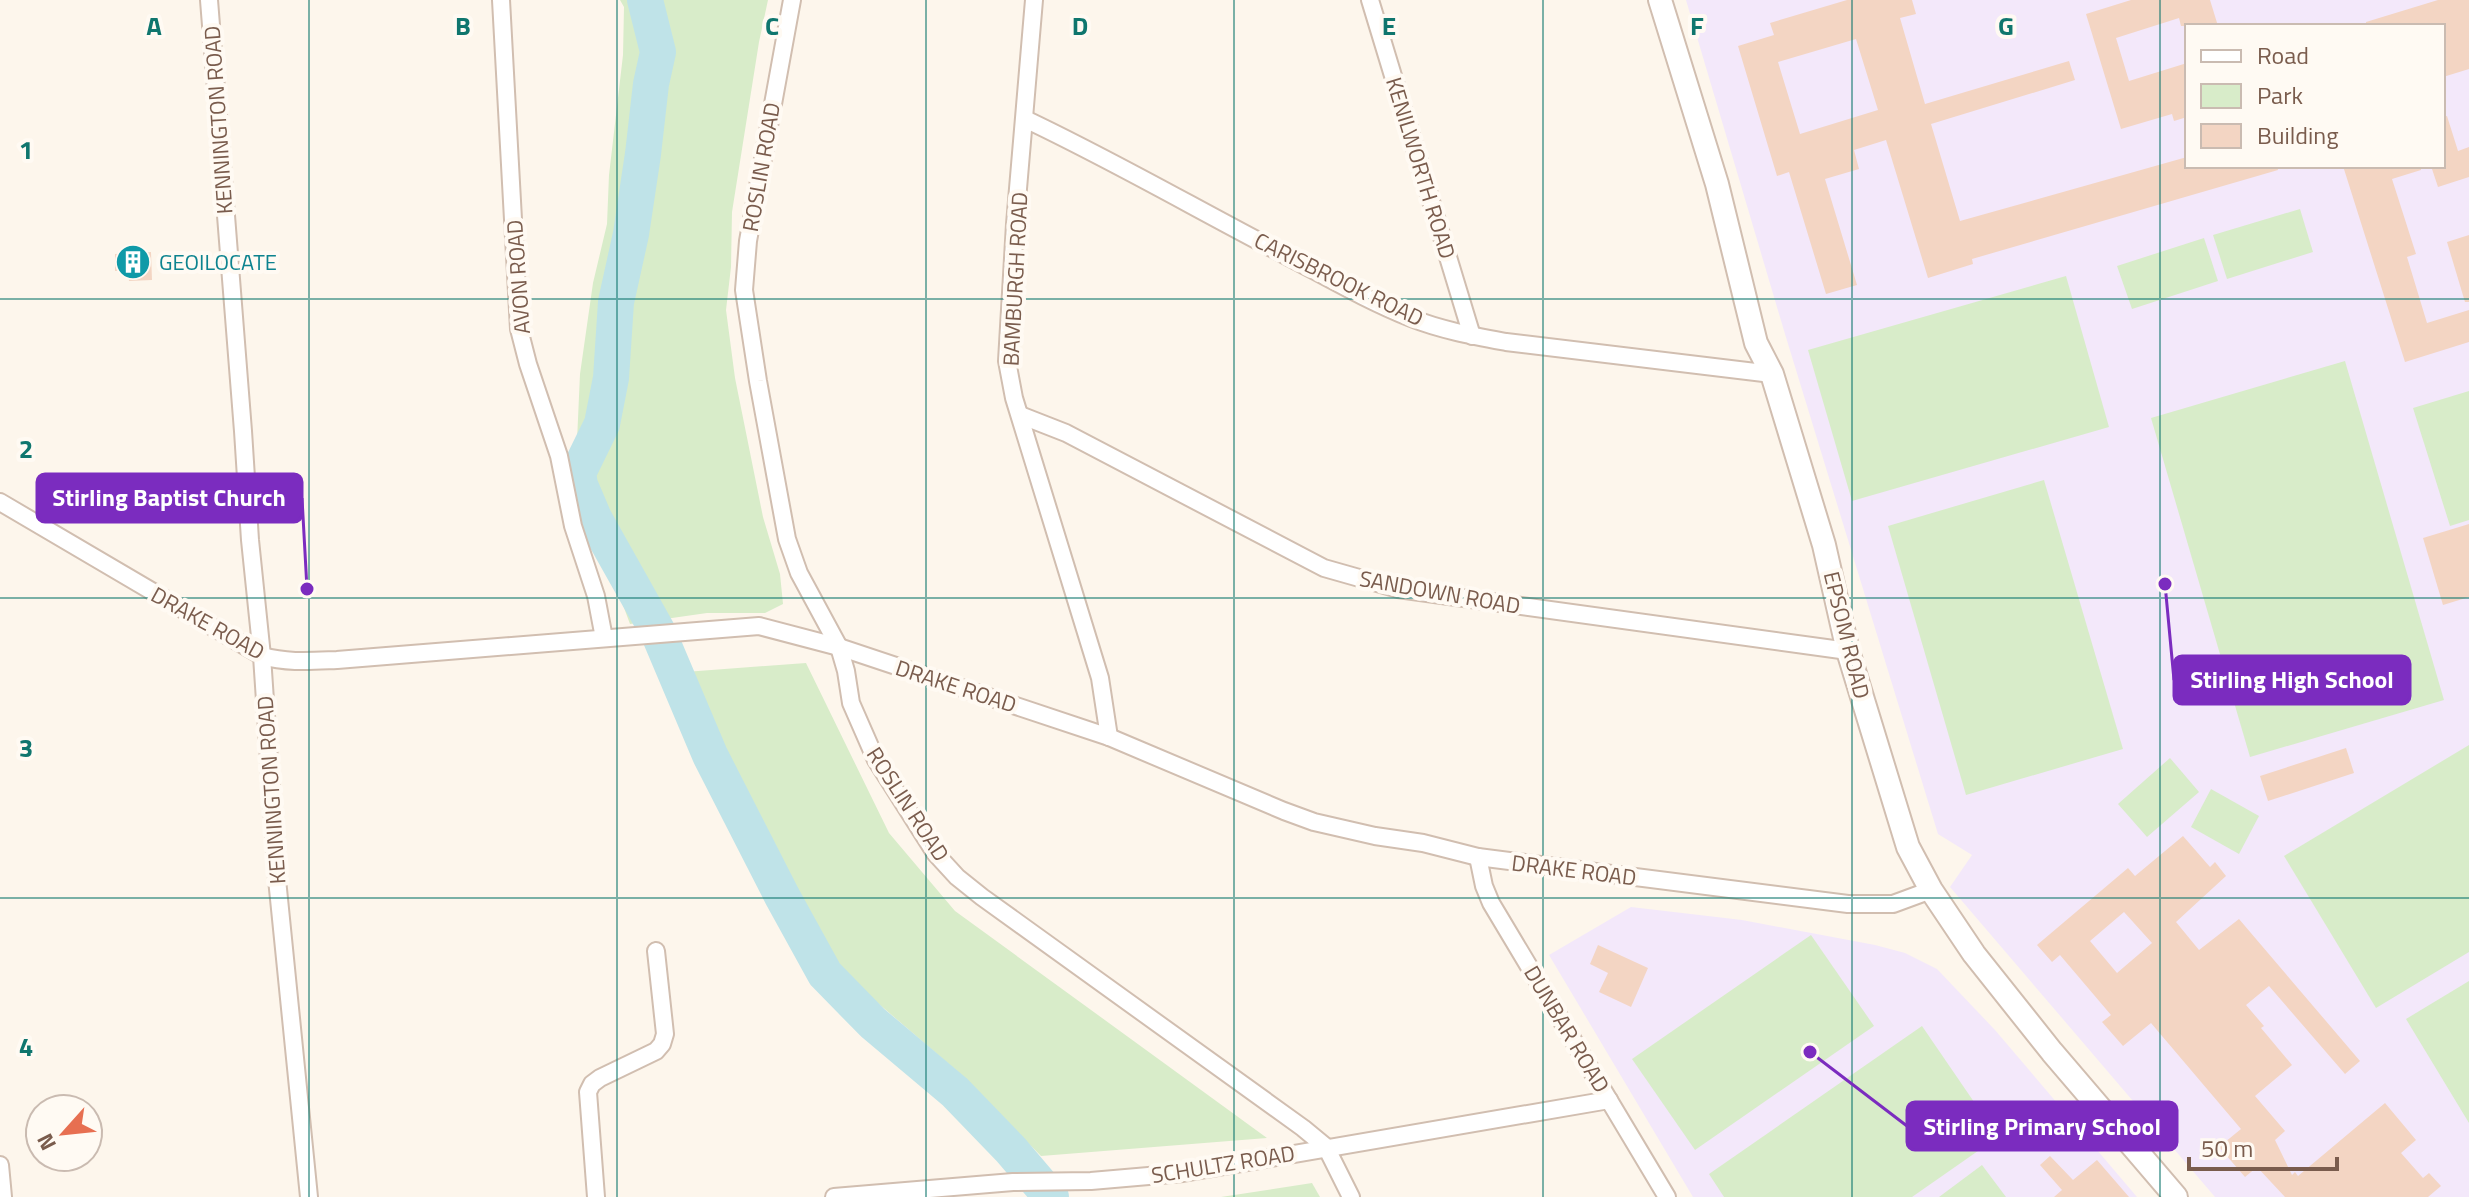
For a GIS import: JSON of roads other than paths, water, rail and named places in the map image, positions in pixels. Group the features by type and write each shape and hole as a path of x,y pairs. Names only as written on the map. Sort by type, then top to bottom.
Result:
{"street":[{"name":"KENNINGTON ROAD","path":"209,0 277,879 309,1197"},
{"name":"AVON ROAD","path":"501,0 519,329 559,456 573,526 596,596 604,638"},
{"name":"ROSLIN ROAD","path":"792,0 748,241 744,290 755,368 787,539 799,573 839,647 851,703 876,760 935,853 957,877 1274,1105 1326,1147 1351,1197"},
{"name":"BAMBURGH ROAD","path":"1034,0 1007,361 1020,415 1100,678 1109,737"},
{"name":"KENILWORTH ROAD","path":"1370,0 1472,336"},
{"name":"EPSOM ROAD","path":"1660,0 1717,184 1756,343 1772,374 1824,545 1848,651 1908,847 1931,890 1974,954 2176,1197"},
{"name":"CARISBROOK ROAD","path":"1025,119 1091,150 1364,296 1413,319 1506,342 1772,374"},
{"name":"SANDOWN ROAD","path":"1020,415 1066,433 1269,541 1344,575 1398,589 1848,651"},
{"name":"DRAKE ROAD","path":"0,502 262,656 291,661 337,660 759,626 839,647 1109,737 1284,811 1314,822 1375,836 1423,843 1478,857 1848,904 1893,904 1931,890"},
{"name":"DUNBAR ROAD","path":"1478,857 1491,903 1667,1197"},
{"path":"596,1197 588,1092 600,1078 656,1051 662,1044 665,1034 656,951"},
{"name":"SCHULTZ ROAD","path":"834,1197 922,1194 1013,1182 1091,1181 1183,1173 1609,1100"},
{"path":"0,1165 3,1197"}],"waterway":[{"path":"645,0 658,52 631,234 616,302 611,378 602,424 578,473 580,485 594,518 658,632 710,755 825,974 873,1023 955,1092 1051,1197"}],"place":[{"name":"GEOILOCATE","path":"133,262"},
{"name":"Stirling High School","path":"2165,584"},
{"name":"Stirling Baptist Church","path":"307,589"},
{"name":"Stirling Primary School","path":"1810,1052"}]}
